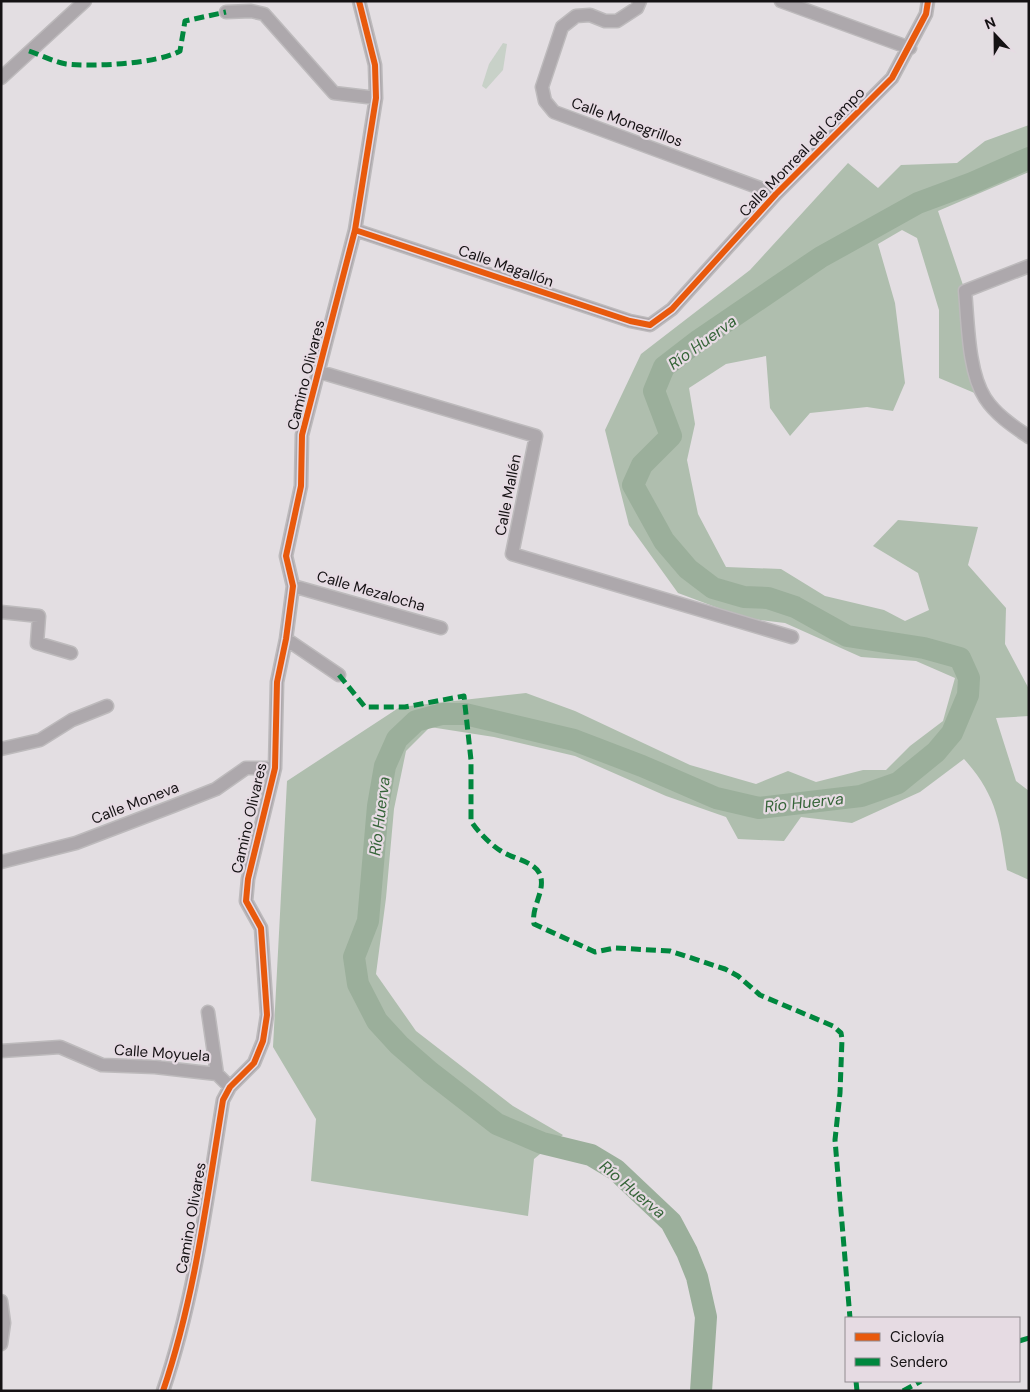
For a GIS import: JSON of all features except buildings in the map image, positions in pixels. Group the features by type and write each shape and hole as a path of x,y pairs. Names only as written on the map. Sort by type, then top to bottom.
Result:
{"street":[{"path":"1,78 85,1"},
{"name":"Camino Olivares","path":"163,1391 188,1304 200,1247 223,1100 230,1087 254,1063 263,1041 267,1015 261,928 246,901 248,879 275,768 277,682 286,639 293,586 286,556 297,513 302,435 320,372 354,230 376,98 375,65 359,1"},
{"name":"Calle Monegrillos","path":"640,1 637,8 617,21 605,21 590,15 576,16 562,27 542,87 545,101 554,112 776,194"},
{"path":"781,1 910,48"},
{"name":"Calle Monreal del Campo","path":"650,325 672,309 776,194 892,78 910,48 926,14 928,1"},
{"path":"226,12 264,14 334,93 376,98"},
{"name":"Calle Magallón","path":"354,230 650,325"},
{"path":"1029,266 965,291 971,359 984,398 1005,420 1029,437"},
{"name":"Calle Mallén","path":"320,372 536,436 512,554 792,638"},
{"name":"Calle Mezalocha","path":"293,586 441,628"},
{"path":"1,612 39,616 37,643 71,653"},
{"path":"286,639 339,675"},
{"path":"1,749 40,740 72,720 107,706"},
{"name":"Calle Moneva","path":"1,862 76,843 173,806 216,789 246,768 275,768"},
{"path":"208,1012 217,1074"},
{"name":"Calle Moyuela","path":"1,1051 60,1046 102,1065 155,1067 217,1074 230,1087"},
{"path":"1,1301 4,1322 1,1344"}],"shaded area":[{"path":"503,43 507,44 503,70 486,89 482,86 489,64"}],"green space":[{"path":"1029,125 1029,172 938,211 965,291 984,397 939,378 939,310 917,238 902,230 878,244 895,303 905,383 893,411 867,407 810,413 790,436 770,408 766,356 726,364 689,388 695,424 687,460 698,514 726,567 781,569 825,596 884,610 905,621 929,610 918,573 873,546 898,520 978,527 968,565 1006,608 1005,644 1029,689 1029,716 996,718 1016,781 1029,791 1029,880 1007,870 999,824 990,798 984,785 964,759 920,792 852,823 801,817 784,841 738,839 726,817 666,796 575,756 494,737 430,727 406,751 394,809 386,898 376,974 416,1031 513,1106 563,1135 534,1159 528,1216 311,1181 316,1119 273,1047 287,781 400,707 526,693 575,711 690,765 756,784 788,771 816,782 863,770 886,770 910,746 943,721 955,678 916,661 861,657 785,623 745,618 678,593 629,525 605,430 641,354 750,270 848,163 878,188 901,165 957,163 985,141"}],"waterway":[{"name":"Río Huerva","path":"701,1391 706,1317 697,1277 687,1252 671,1222 616,1170 591,1155 542,1143 497,1124 430,1072 399,1045 377,1021 358,984 354,957 368,921 378,806 385,766 397,739 416,721 442,714 465,714 574,740 642,766 716,798 759,808 861,796 898,783 936,752 952,733 968,695 969,678 960,658 924,648 847,636 795,607 768,598 744,597 713,588 688,569 664,541 633,485 642,465 671,436 654,391 664,367 699,340 821,257 918,203 972,183 1029,158"}],"marked path":[{"path":"29,51 66,64 107,65 141,62 180,51 185,21 226,12"},
{"path":"339,675 365,707 405,707 464,696 471,760 471,821 480,833 497,848 536,868 541,878 541,889 534,912 534,924 595,952 615,948 670,951 725,969 738,976 760,995 833,1026 841,1033 840,1093 835,1140 850,1317"},
{"path":"1020,1341 1029,1338"},
{"path":"856,1382 857,1391"},
{"path":"903,1391 919,1382"}],"cycle path":[{"path":"163,1391 184,1320 192,1283 223,1100 230,1087 254,1063 263,1041 267,1015 261,928 246,901 248,879 275,768 277,682 286,639 293,586 286,556 301,486 302,435 355,230 376,98 375,65 359,1"},
{"path":"355,230 630,321 650,325 672,309 776,194 892,78 926,14 928,1"}]}
